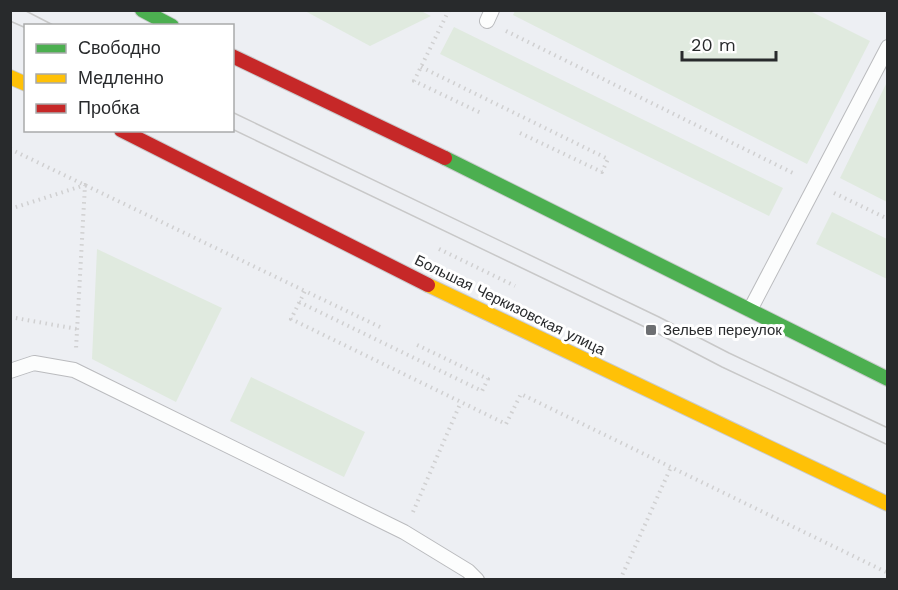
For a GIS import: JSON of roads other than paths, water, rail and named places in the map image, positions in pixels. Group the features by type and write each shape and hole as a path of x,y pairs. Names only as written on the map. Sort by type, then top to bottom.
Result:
{"main road":[{"path":"142,10 168,24"},
{"path":"234,57 428,150 888,379"},
{"path":"10,76 24,83"},
{"name":"Большая Черкизовская улица","path":"125,132 449,295 888,504"}],"lane":[{"path":"750,310 888,47"},
{"path":"10,370 34,363 74,370 404,532 468,571 477,579"}],"tram line":[{"path":"24,10 51,24"},
{"path":"10,21 24,27"},
{"path":"234,113 888,428"},
{"path":"234,130 888,445"}],"place":[{"name":"Зельев переулок","path":"651,330"}]}
